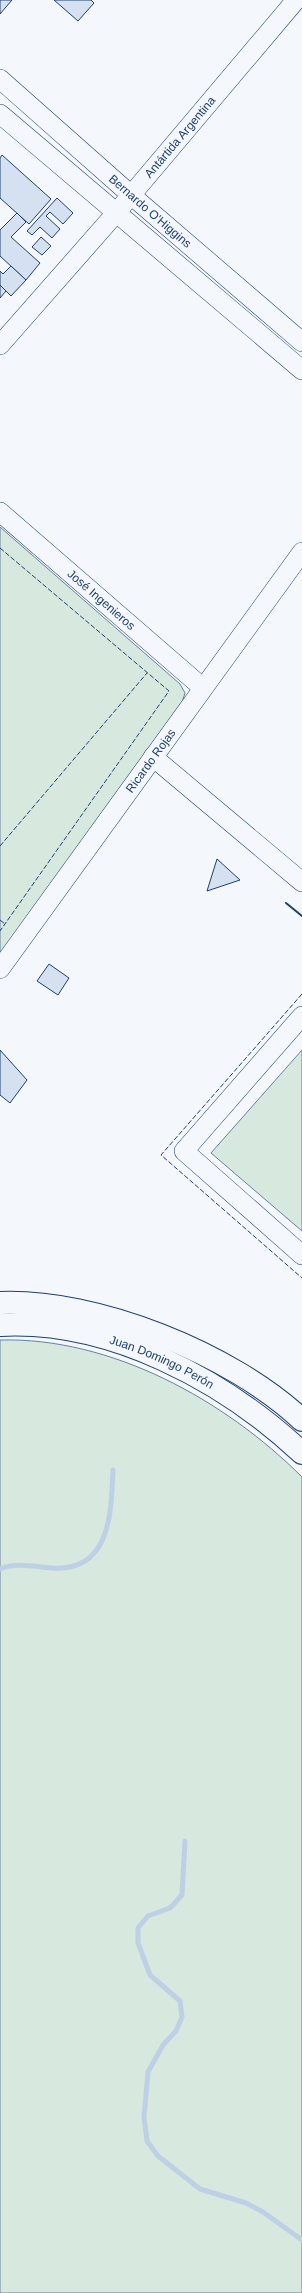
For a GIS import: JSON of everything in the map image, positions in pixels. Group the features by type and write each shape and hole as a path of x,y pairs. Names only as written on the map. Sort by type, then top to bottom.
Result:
{"main road":[{"name":"Juan Domingo Perón","path":"0,1303 21,1302 60,1306 100,1315 159,1335 201,1353 234,1372 271,1396 302,1420"},
{"name":"Juan Domingo Perón","path":"0,1325 58,1328 91,1335 130,1346 174,1364 215,1386 260,1417 302,1453"}],"street":[{"name":"Antártida Argentina","path":"0,346 116,213 296,0"},
{"name":"Bernardo O'Higgins","path":"0,79 131,195 302,342"},
{"name":"Bernardo O'Higgins","path":"0,114 302,370"},
{"name":"José Ingenieros","path":"0,512 203,688"},
{"name":"Ricardo Rojas","path":"0,969 302,552"},
{"path":"153,757 302,882"},
{"path":"302,1016 184,1151 302,1255"}],"shaded area":[{"path":"0,527 180,684 185,693 182,702 0,954"},
{"path":"302,1050 302,1231 211,1153"},
{"path":"0,1340 42,1342 83,1349 124,1362 164,1378 202,1399 238,1423 271,1449 302,1477 302,2293 0,2293"}],"building":[{"path":"0,0 12,0 0,14"},
{"path":"54,0 91,0 94,3 78,21"},
{"path":"2,155 51,199 29,224 0,198 0,158"},
{"path":"57,198 73,213 63,224 50,212 46,216 60,229 52,238 40,227 32,235 27,231"},
{"path":"17,213 26,222 11,237 40,263 26,280 0,256 0,230"},
{"path":"41,237 51,246 42,255 32,247"},
{"path":"11,266 26,280 11,296 0,285 0,271 3,274"},
{"path":"0,285 6,291 0,298"},
{"path":"217,859 240,880 207,891"},
{"path":"49,964 69,978 58,995 37,981"},
{"path":"0,1050 27,1080 10,1103 0,1095"}],"waterway":[{"path":"0,1569 19,1565 52,1568 71,1567 86,1560 97,1550 104,1537 111,1504 113,1470"},
{"path":"185,1841 182,1895 170,1908 148,1916 138,1928 138,1943 150,1975 180,2001 182,2017 176,2031 163,2045 148,2072 144,2117 147,2141 158,2156 200,2189 246,2203 263,2212 302,2240"}],"fence":[{"path":"0,548 169,691 0,931"},
{"path":"0,846 147,673"},
{"path":"0,920 5,924"},
{"path":"302,994 161,1155 302,1278"}],"wall":[{"path":"286,903 302,916"}]}
